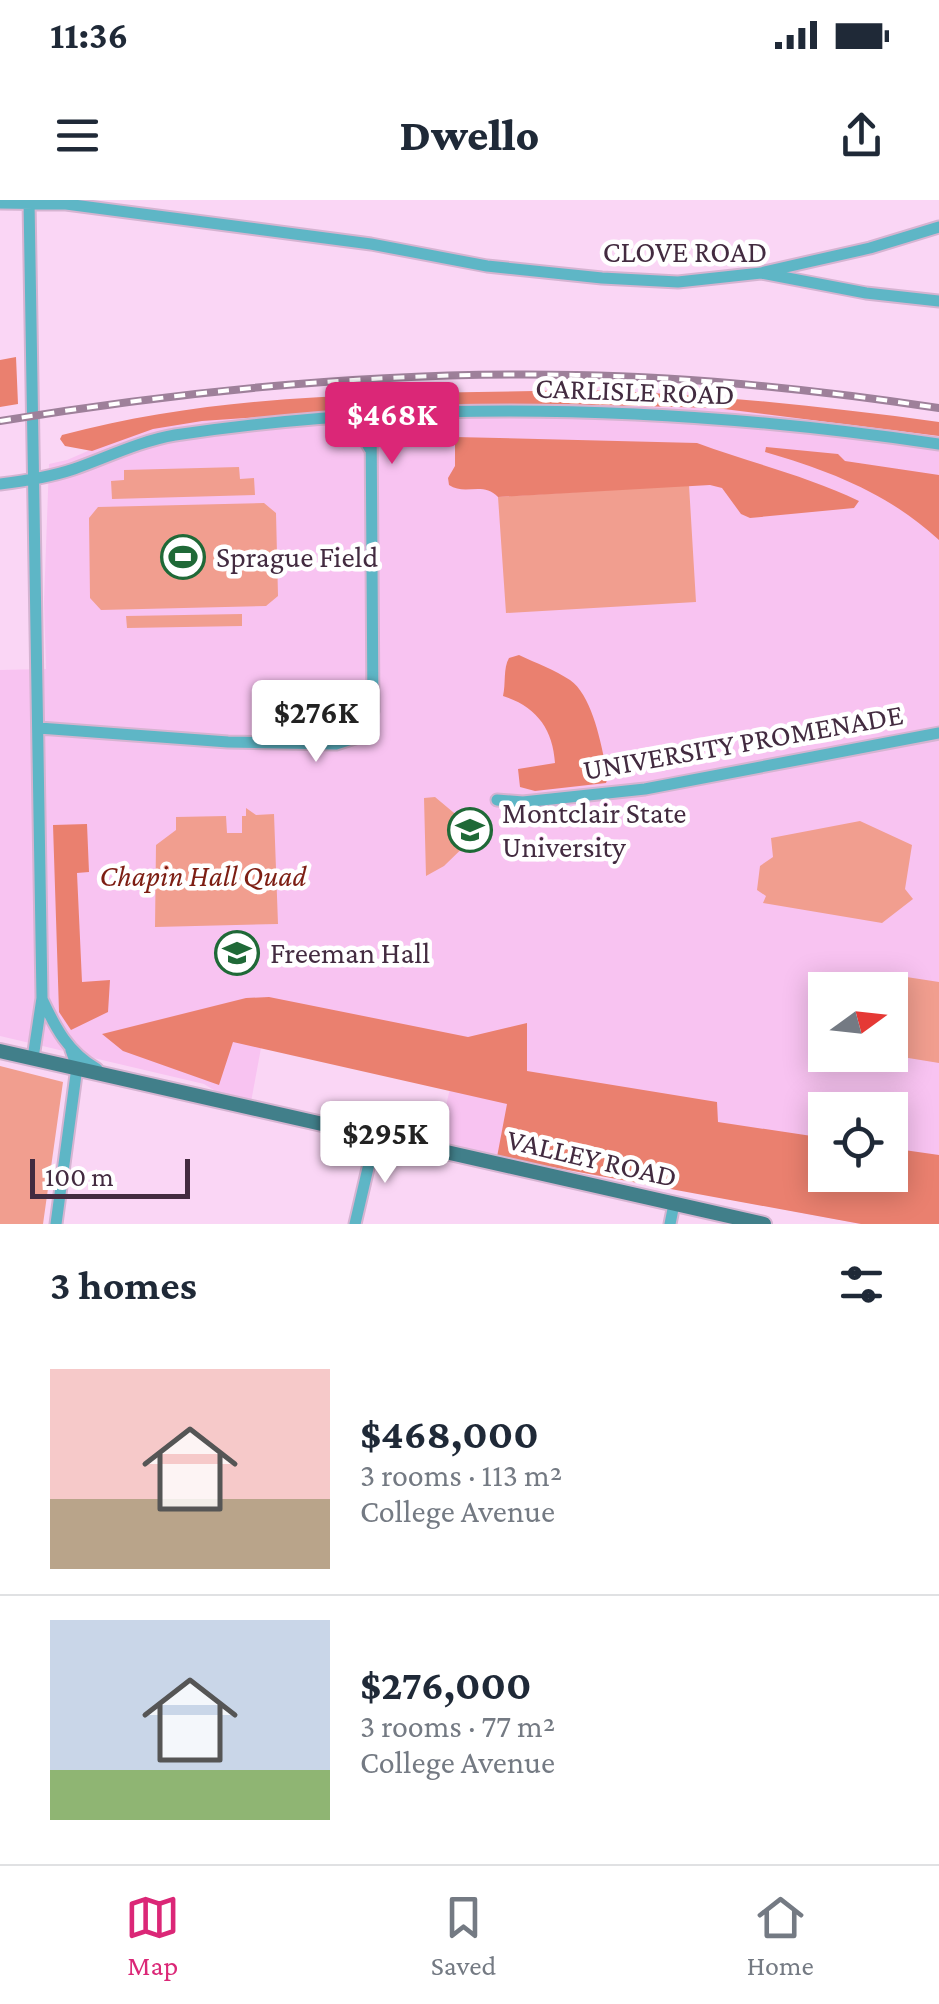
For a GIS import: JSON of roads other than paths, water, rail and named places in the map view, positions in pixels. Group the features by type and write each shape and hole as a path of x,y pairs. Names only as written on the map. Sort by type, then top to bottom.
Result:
{"main road":[{"name":"VALLEY ROAD","path":"0,1050 764,1224"}],"street":[{"path":"30,201 42,998 33,1058"},
{"name":"CLOVE ROAD","path":"0,202 66,204 371,244 487,266 678,282 761,273 866,293 939,301"},
{"path":"761,273 870,248 939,226"},
{"name":"CARLISLE ROAD","path":"0,484 78,468 158,439 371,415 634,414 784,424 939,444"},
{"path":"38,728 281,744 346,743 358,737 370,724 373,711 371,415"},
{"path":"318,419 353,425 365,436 372,454"},
{"name":"UNIVERSITY PROMENADE","path":"497,800 537,801 646,789 939,734"},
{"path":"42,998 71,1050 105,1074"},
{"path":"56,1224 76,1067 71,1050"},
{"path":"355,1224 375,1138"},
{"path":"670,1224 674,1204"}],"railway":[{"path":"0,421 143,400 287,385 504,375 712,382 939,408"}],"place":[{"name":"Sprague Field","path":"183,557"},
{"name":"Montclair State University","path":"470,830"},
{"name":"Freeman Hall","path":"237,953"}],"park label":[{"name":"Chapin Hall Quad","path":"203,876"}]}
